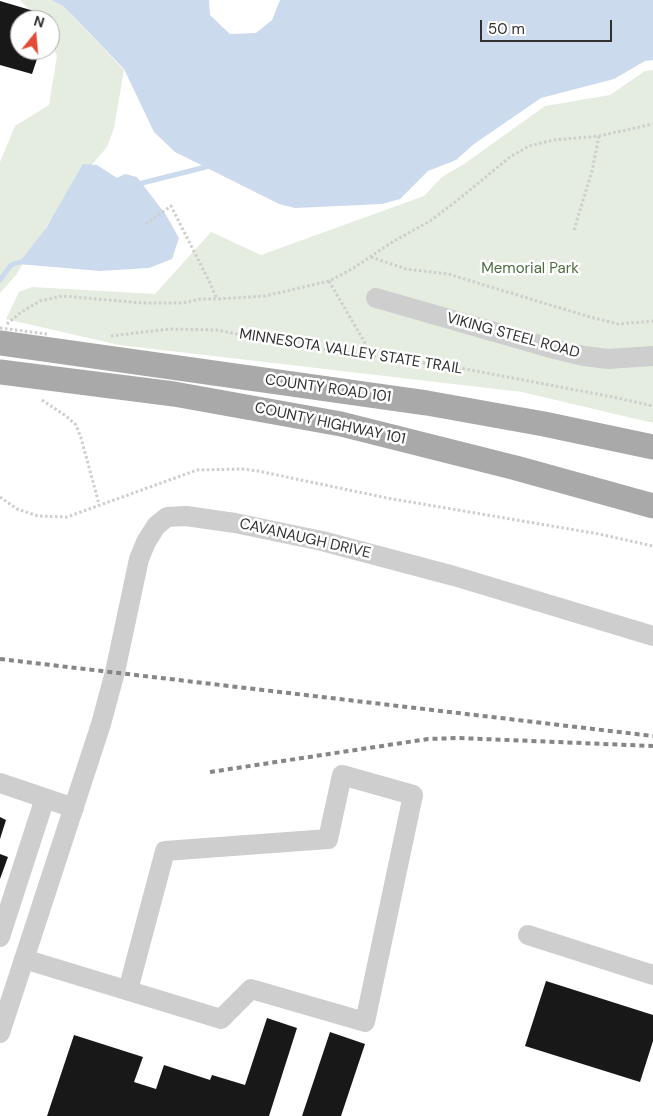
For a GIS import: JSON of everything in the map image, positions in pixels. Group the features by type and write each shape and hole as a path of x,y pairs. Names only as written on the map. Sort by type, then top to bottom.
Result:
{"main road":[{"name":"COUNTY ROAD 101","path":"0,343 48,339 544,424 653,447"},
{"name":"COUNTY HIGHWAY 101","path":"0,372 32,385 174,394 342,424 516,468 653,506"}],"street":[{"name":"VIKING STEEL ROAD","path":"376,298 584,356 608,359 653,356"},
{"name":"CAVANAUGH DRIVE","path":"0,1033 101,724 115,672 139,559 146,542 156,526 167,518 186,516 235,523 322,541 454,576 653,636"},
{"path":"24,959 222,1019 251,990 365,1022 413,795 342,775 328,839 165,851 128,990"},
{"path":"0,783 74,808"},
{"path":"0,937 45,798"},
{"path":"528,935 653,975"}],"path":[{"path":"0,336 9,321 20,313 40,301 62,296 143,303 183,303 200,299 265,296 329,281 430,221 510,156 529,146 554,140 599,136 653,124"},
{"path":"574,230 592,171 599,136"},
{"path":"146,224 171,206 210,281 216,299"},
{"path":"372,257 406,269 448,274 590,318 618,324 653,322"},
{"path":"329,281 372,355"},
{"path":"0,328 48,339"},
{"name":"MINNESOTA VALLEY STATE TRAIL","path":"101,337 169,329 217,330 287,344 460,368 653,406"},
{"path":"32,385 76,425 99,504"},
{"path":"0,497 17,509 38,516 67,517 197,470 242,469 387,498 599,534 653,546"}],"green space":[{"path":"20,0 51,0 63,6 124,70 114,128 107,147 66,195 16,275 0,293 0,162 15,126 49,105 56,60 60,60 60,10 30,10"},
{"name":"Memorial Park","path":"653,70 653,423 522,392 119,345 6,319 19,292 32,287 155,294 211,232 261,255 424,196 442,177 464,164 545,106 610,95 645,71"}],"water":[{"path":"51,0 209,0 210,15 230,34 256,33 272,20 280,0 653,0 653,60 645,61 614,79 541,98 474,144 456,160 428,171 400,199 382,204 295,208 279,204 175,152 154,132 124,69 63,6"},
{"path":"83,164 97,165 117,178 125,174 137,177 166,215 179,238 172,259 149,268 100,271 18,264 46,228"}],"building":[{"path":"0,1 31,10 10,10 10,60 37,60 32,74 0,65"},
{"path":"0,817 6,820 0,839"},
{"path":"0,854 8,857 0,879"},
{"path":"546,981 653,1015 653,1041 640,1082 525,1046"},
{"path":"267,1018 297,1028 269,1116 47,1116 74,1035 143,1057 134,1082 156,1089 164,1065 210,1080 212,1075 245,1085"},
{"path":"330,1032 365,1044 341,1116 302,1116"}],"waterway":[{"path":"137,187 142,183 206,167 211,163"},
{"path":"0,280 11,265 23,261"}],"railway":[{"path":"0,659 653,736"},
{"path":"210,772 428,739 459,738 653,746"}]}
